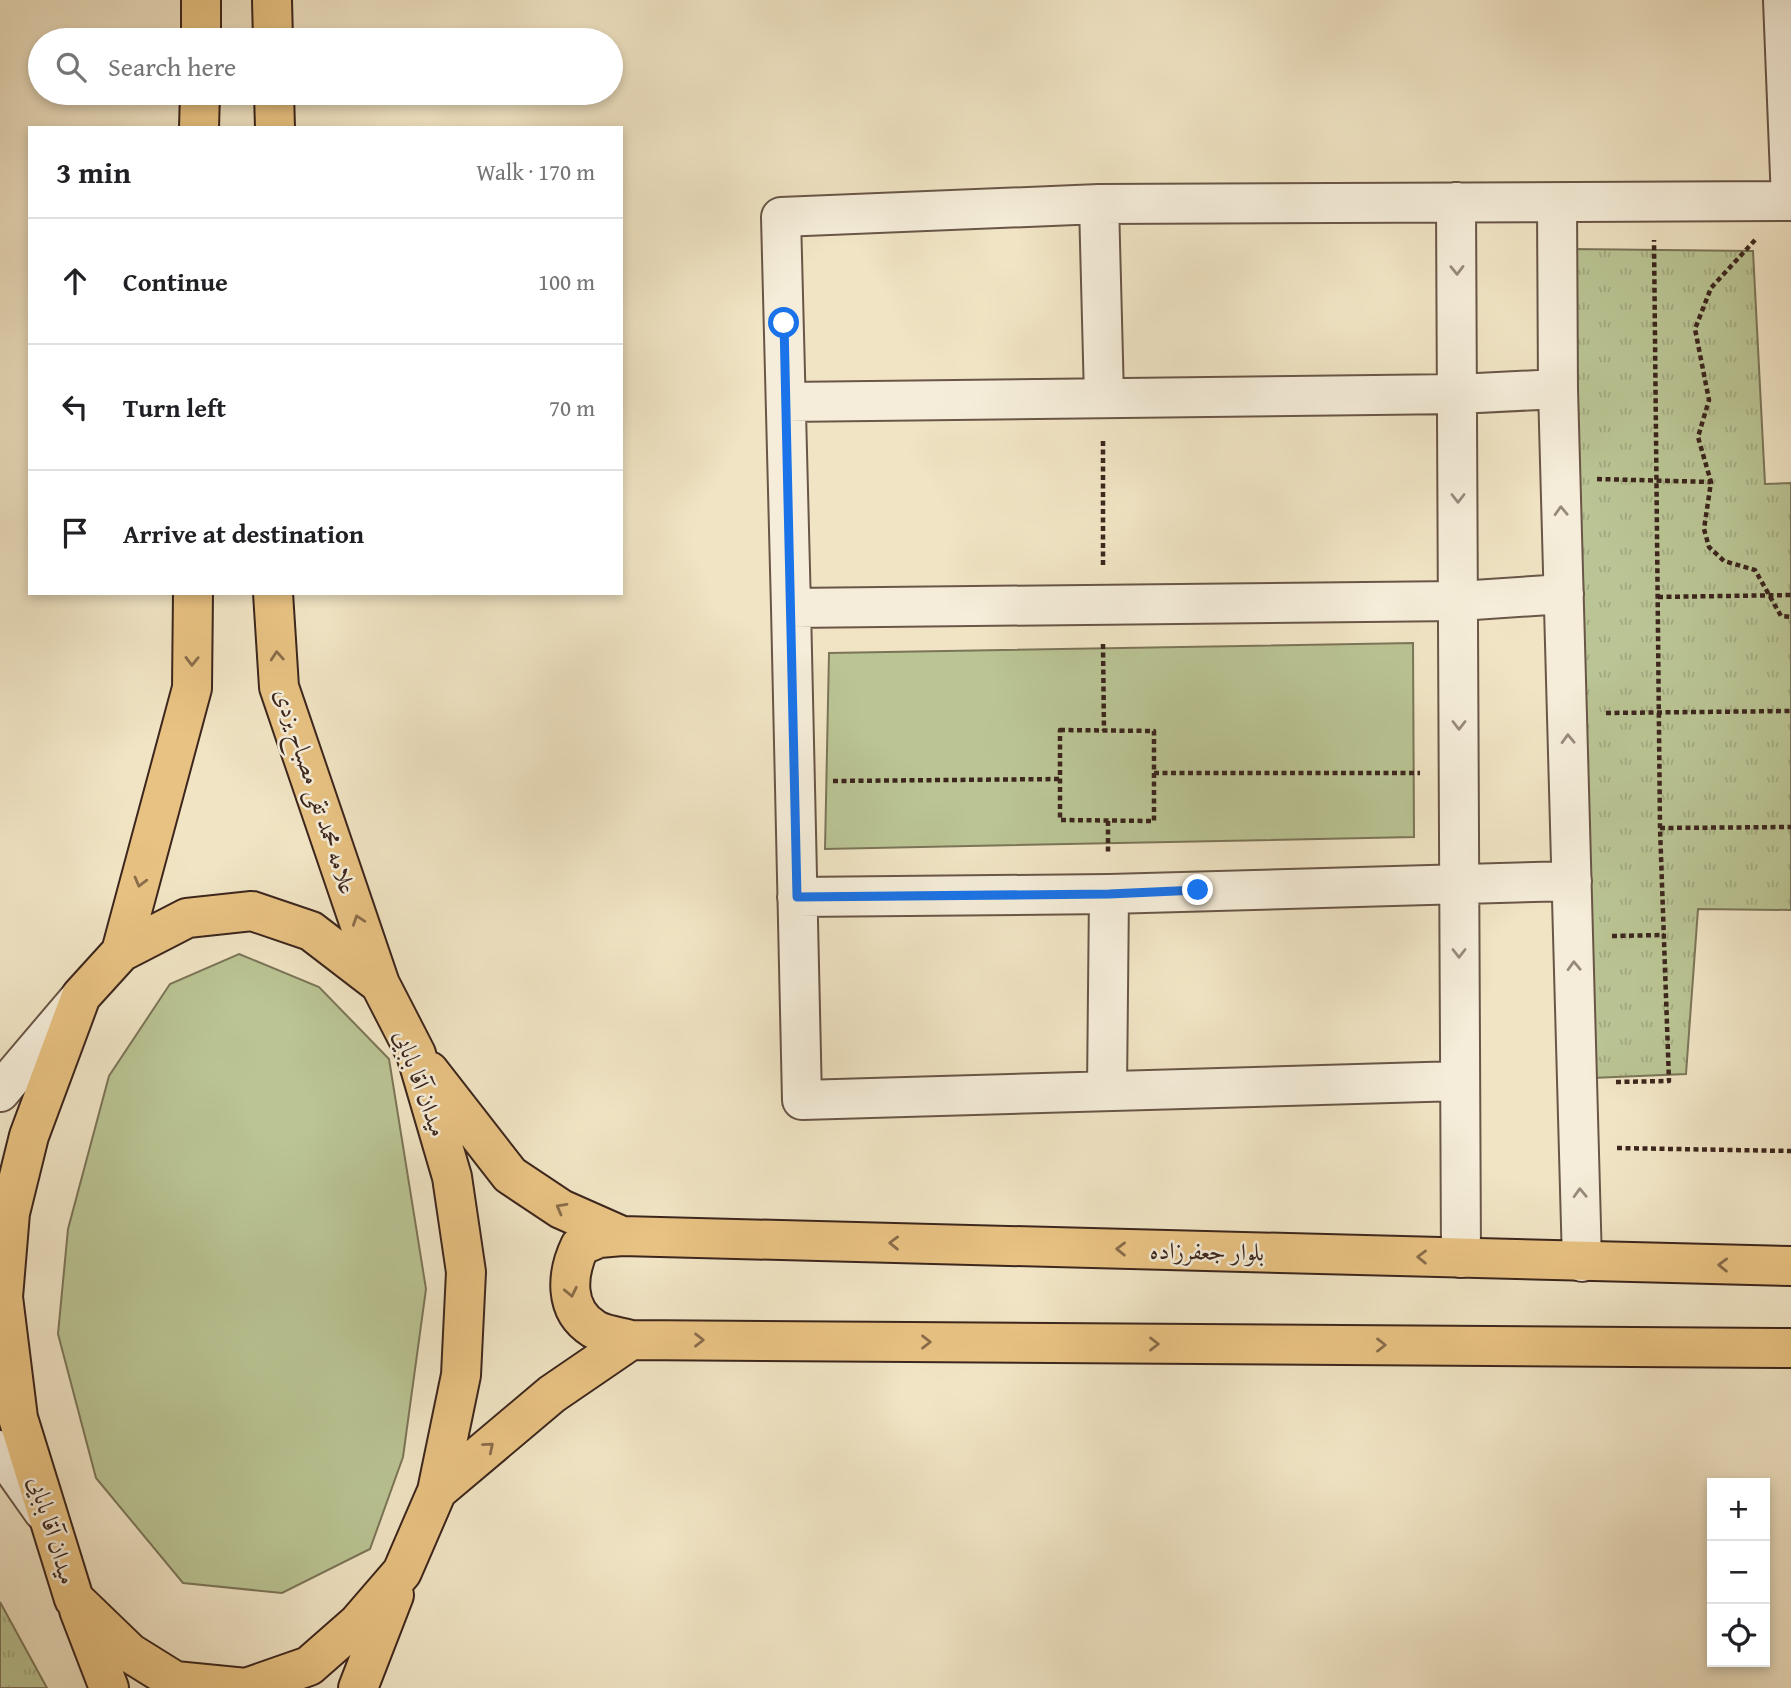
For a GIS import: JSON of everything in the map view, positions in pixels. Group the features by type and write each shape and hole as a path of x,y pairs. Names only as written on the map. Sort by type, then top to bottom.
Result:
{"main road":[{"path":"201,0 201,28"},
{"path":"272,0 273,28"},
{"path":"200,105 200,126"},
{"path":"274,105 275,126"},
{"path":"121,952 191,688 193,595"},
{"name":"علامه محمد تقی مصباح یزدی","path":"273,595 279,687 380,984"},
{"name":"میدان آقا بابایی","path":"252,911 311,931 380,984 416,1054 452,1177 466,1272 461,1375 437,1491 402,1572 358,1623 309,1666 246,1688 175,1681 130,1653 74,1599 18,1418 3,1297 10,1213 29,1136 81,996 121,952 187,918 252,911"},
{"path":"416,1054 510,1175 561,1209 622,1236"},
{"path":"622,1236 599,1238 580,1245 568,1284 575,1308 594,1329 631,1340 1791,1348"},
{"name":"بلوار جعفرزاده","path":"622,1236 1791,1266"},
{"path":"437,1491 552,1394 631,1340"},
{"path":"358,1688 402,1572"},
{"path":"74,1599 109,1688"}],"street":[{"path":"1783,0 1791,215"},
{"path":"1460,1081 802,1100 781,217 1099,204 1791,201"},
{"path":"1456,202 1461,1258"},
{"path":"1099,204 1104,397"},
{"path":"1558,204 1558,389 1582,1262"},
{"path":"786,402 1458,394 1558,389"},
{"path":"791,608 1459,601 1564,594"},
{"path":"797,897 1109,894 1572,881"},
{"path":"1107,1090 1109,894"},
{"path":"0,1092 81,996"},
{"path":"0,1450 52,1525"}],"path":[{"path":"1791,201 1711,288 1695,329 1709,400 1698,437 1712,482 1704,528 1709,547 1724,561 1755,570 1772,595 1781,616 1791,617"},
{"path":"1577,1082 1669,1081 1660,828 1654,203"},
{"path":"1561,479 1712,482"},
{"path":"1658,597 1791,596"},
{"path":"1567,713 1791,711"},
{"path":"1060,730 1154,731 1154,773 1154,821 1060,820 1060,730"},
{"path":"1154,773 1459,773"},
{"path":"795,781 1060,779"},
{"path":"1660,828 1791,827"},
{"path":"1573,936 1664,935"},
{"path":"1578,1147 1791,1150"}],"green space":[{"path":"1573,249 1753,251 1765,484 1791,483 1791,910 1698,909 1686,1074 1592,1078"},
{"path":"1413,643 1414,837 825,849 829,653"},
{"path":"239,954 319,987 389,1059 426,1289 403,1457 370,1549 282,1593 183,1583 96,1478 58,1334 68,1229 109,1076 170,984"},
{"path":"0,1602 47,1688 0,1688"}],"route":[{"path":"784,323 797,897 1109,894 1198,890"}]}
